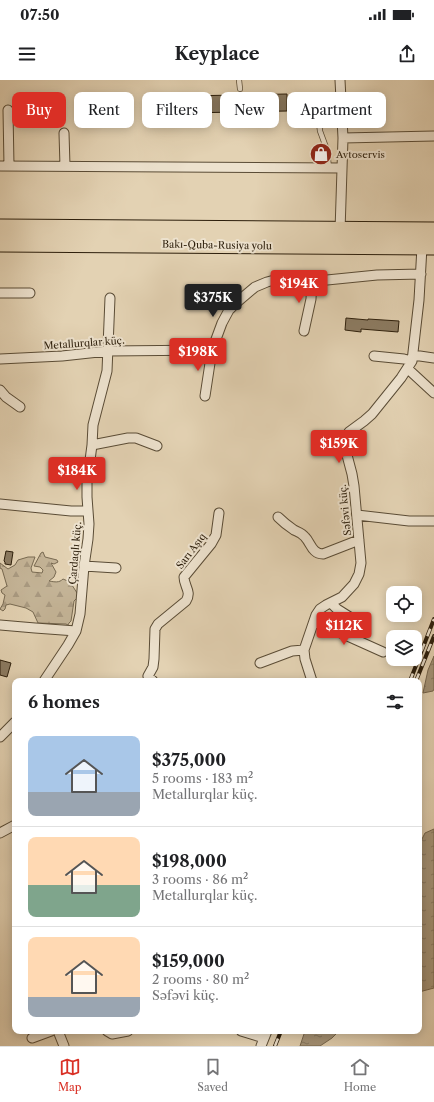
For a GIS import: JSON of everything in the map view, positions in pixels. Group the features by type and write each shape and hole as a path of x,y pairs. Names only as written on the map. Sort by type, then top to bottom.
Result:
{"highway":[{"name":"Bakı-Quba-Rusiya yolu","path":"0,228 434,231"},
{"name":"Bakı-Quba-Rusiya yolu","path":"0,243 428,246"}],"street":[{"path":"340,80 343,138 340,231"},
{"path":"8,110 4,166 342,168"},
{"path":"64,133 65,166"},
{"path":"343,138 434,136"},
{"path":"411,362 421,274 428,246"},
{"path":"204,396 212,350 222,323 229,310 236,302 255,287 278,279 341,280 377,275 421,274"},
{"path":"304,330 311,298 312,280"},
{"path":"0,293 30,293"},
{"name":"Çardaqlı küç.","path":"46,678 76,631 80,614 89,524 87,483 93,425 107,371 110,298"},
{"name":"Metallurqlar küç.","path":"0,358 62,356 108,351 212,350"},
{"path":"374,356 404,359 411,362 434,393"},
{"path":"411,362 434,358"},
{"name":"Səfəvi küç.","path":"304,650 316,616 320,610 342,597 354,584 359,574 361,563 357,515 352,474 344,440 349,432 372,414 411,362"},
{"path":"0,390 20,408"},
{"path":"92,445 128,438 136,438 157,446"},
{"path":"0,504 71,511 88,511"},
{"name":"Sarı Aşıq","path":"148,678 153,667 155,630 158,624 186,601 189,596 184,582 184,577 211,544 216,535 219,513"},
{"path":"357,515 409,521 434,521"},
{"path":"278,517 306,537 316,553 323,554 359,540"},
{"path":"84,566 116,568"},
{"path":"331,603 337,609 356,621"},
{"path":"314,621 383,652"},
{"path":"0,625 76,631"},
{"path":"260,663 292,651 304,650 305,659 311,678"},
{"path":"0,737 12,727"},
{"path":"0,833 12,827"},
{"path":"32,1038 43,1034"},
{"path":"59,1034 64,1046"},
{"path":"251,1034 264,1038"}],"lane":[{"path":"239,80 240,89"},
{"path":"320,128 327,150 329,168"}],"green space":[{"path":"43,552 45,557 57,560 58,562 54,564 51,563 56,572 54,577 49,581 58,582 63,579 70,582 79,596 74,601 71,621 68,625 38,623 33,612 26,608 10,604 6,605 3,611 0,609 5,595 1,590 7,586 2,569 0,568 0,563 8,569 15,565 18,560 28,557 35,557 31,568 32,572 42,573 43,570 40,567 34,566"}],"water":[{"path":"434,656 434,689 433,691 423,693 428,670"},
{"path":"434,829 434,988 422,991 422,839 425,833"},
{"path":"304,1034 336,1034 320,1046 300,1046"}],"building":[{"path":"279,94 287,94 287,111 279,111"},
{"path":"212,95 220,95 220,112 212,112"},
{"path":"346,318 399,321 398,332 361,329 361,332 345,330"},
{"path":"6,551 13,552 11,565 5,564 4,561"},
{"path":"0,660 11,663 7,677 0,675"}],"railway":[{"path":"411,678 434,619"},
{"path":"417,678 434,636"},
{"path":"275,1046 280,1034"}],"place":[{"name":"Avtoservis","path":"321,154"}]}
